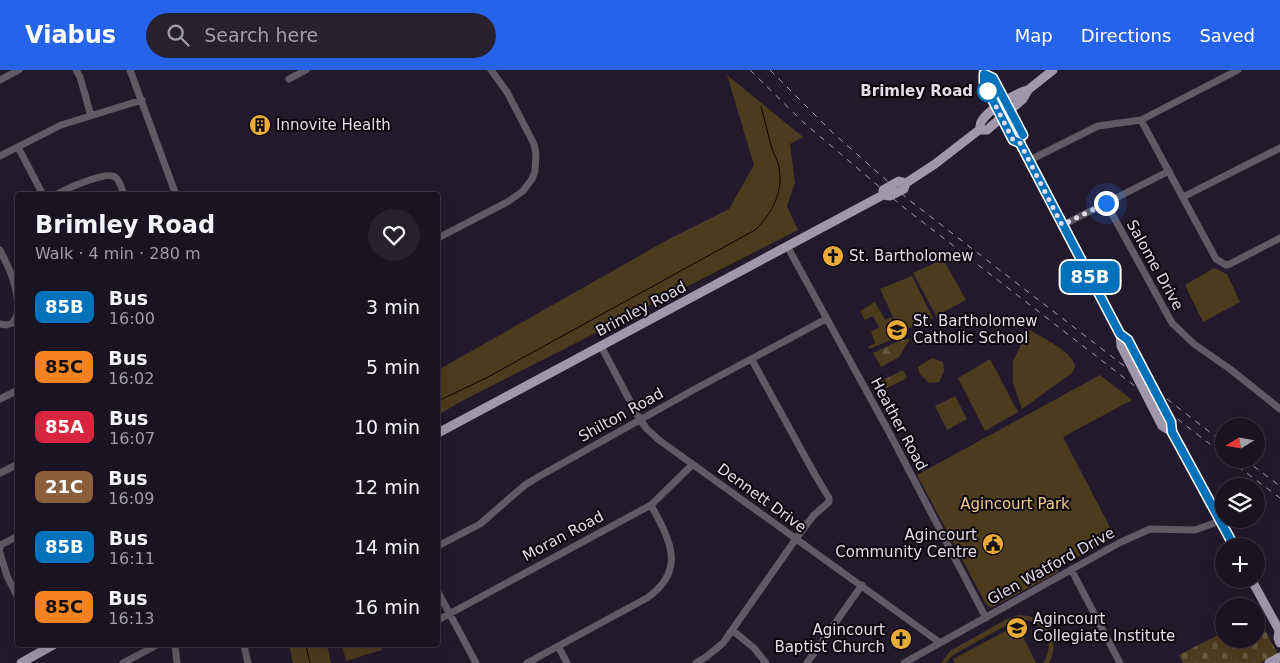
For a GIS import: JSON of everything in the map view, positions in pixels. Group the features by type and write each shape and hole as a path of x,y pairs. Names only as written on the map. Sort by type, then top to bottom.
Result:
{"main road":[{"name":"Brimley Road","path":"440,432 883,195 890,196 904,188 906,183 935,164 979,130 987,130 1023,99 1028,90 1053,70"},
{"path":"983,72 993,78 1006,100 1023,135 1020,143"},
{"path":"983,72 984,83 1013,140 1020,143 1030,160 1120,334 1128,340 1171,422 1172,432 1215,512"},
{"name":"Brimley Road","path":"979,130 980,123 996,106 1018,92 1028,90"},
{"path":"1256,588 1280,630 1278,638 1280,642"},
{"path":"21,663 49,647"},
{"path":"1269,663 1280,657"}],"street":[{"path":"0,80 19,70"},
{"path":"76,70 80,77 91,116"},
{"path":"130,70 175,192"},
{"path":"289,79 306,70"},
{"path":"440,237 509,201 523,191 532,179 535,171 536,154 534,144 507,92 491,70"},
{"path":"1030,160 1098,126 1141,120 1238,70"},
{"path":"0,156 61,125 142,100"},
{"path":"1141,120 1216,259 1223,264 1230,264 1280,238"},
{"path":"18,147 41,192"},
{"path":"1183,197 1280,148"},
{"path":"1062,225 1169,170"},
{"path":"61,192 107,175 115,176 123,192"},
{"name":"Salome Drive","path":"1106,203 1172,323 1194,344 1230,369 1280,409"},
{"name":"Heather Road","path":"786,246 889,432 986,618"},
{"path":"0,250 15,283"},
{"name":"Shilton Road","path":"440,545 480,524 525,485 826,319"},
{"path":"0,324 6,325 15,321"},
{"name":"Dennett Drive","path":"601,346 640,420 659,440 939,642"},
{"path":"696,663 720,647 814,515 828,504 829,498 752,360"},
{"path":"0,399 15,392"},
{"name":"Moran Road","path":"440,619 651,506 692,465"},
{"path":"0,474 15,466"},
{"path":"527,663 647,598 665,581 671,561 670,544 651,506"},
{"name":"Glen Watford Drive","path":"904,663 1071,569 1119,543 1150,529 1195,530 1215,523"},
{"path":"0,548 1,545 15,538"},
{"path":"0,553 7,576 15,592"},
{"path":"1071,569 1120,663"},
{"path":"807,663 862,585"},
{"path":"440,596 476,663"},
{"path":"732,630 754,648 766,663"},
{"path":"558,646 567,663"},
{"path":"123,663 153,647"},
{"path":"175,647 177,663"},
{"path":"244,647 248,663"}],"green space":[{"path":"727,75 803,137 790,144 795,183 787,206 798,230 440,414 440,369 669,239 729,209 754,165"},
{"path":"943,259 966,300 936,316 913,273"},
{"path":"1214,268 1227,274 1240,302 1203,322 1185,285"},
{"path":"912,276 933,318 900,332 880,289"},
{"path":"875,302 885,320 891,317 893,321 886,325 893,335 893,339 869,349 868,347 875,343 871,332 879,327 873,316 865,320 860,311"},
{"path":"1028,329 1062,350 1068,355 1075,366 1072,373 1022,409 1013,383 1013,362"},
{"path":"910,339 899,357 881,367 873,353 901,340"},
{"path":"932,358 943,362 944,371 939,382 929,383 919,373 918,367"},
{"path":"990,359 1018,412 985,431 958,378"},
{"path":"903,370 907,378 885,389 881,381"},
{"name":"Agincourt Park","path":"1100,375 1132,400 1063,437 1115,537 1057,568 1058,572 991,608 986,604 917,475"},
{"path":"955,396 967,419 947,430 935,406"},
{"path":"1019,615 1037,619 1049,630 1054,645 1049,663 1043,663 1049,646 1048,638 1044,631 1032,622 1023,620 1014,621 953,655 946,663 941,663 950,651 1007,619"},
{"path":"1017,625 1036,663 955,663 953,659"},
{"path":"1265,630 1278,654 1260,663 1183,663 1179,655 1215,637 1215,648 1265,648"},
{"path":"289,647 327,647 331,663 293,663"},
{"path":"342,647 381,647 382,650 346,661"}],"waterway":[{"path":"440,400 486,378 755,230 772,208 779,191 780,182 778,163 761,107"},
{"path":"306,647 310,663"}],"railway":[{"path":"750,70 803,122 902,206 1215,448"},
{"path":"770,70 833,133 909,200 1215,436"},
{"path":"1240,468 1280,498"},
{"path":"1256,468 1280,486"}],"bus line":[{"name":"85B","path":"1023,135 993,78 984,74 984,83 1013,140 1020,143 1120,334 1128,340 1171,422 1172,432 1230,538"}],"place":[{"name":"Brimley Road","path":"988,91"},
{"name":"Innovite Health","path":"260,125"},
{"name":"St. Bartholomew","path":"833,256"},
{"name":"St. Bartholomew Catholic School","path":"897,330"},
{"name":"Agincourt Community Centre","path":"993,544"},
{"name":"Agincourt Collegiate Institute","path":"1017,628"},
{"name":"Agincourt Baptist Church","path":"901,639"}],"route":[{"path":"988,91 1013,140 1020,143 1062,225 1106,203"}]}
